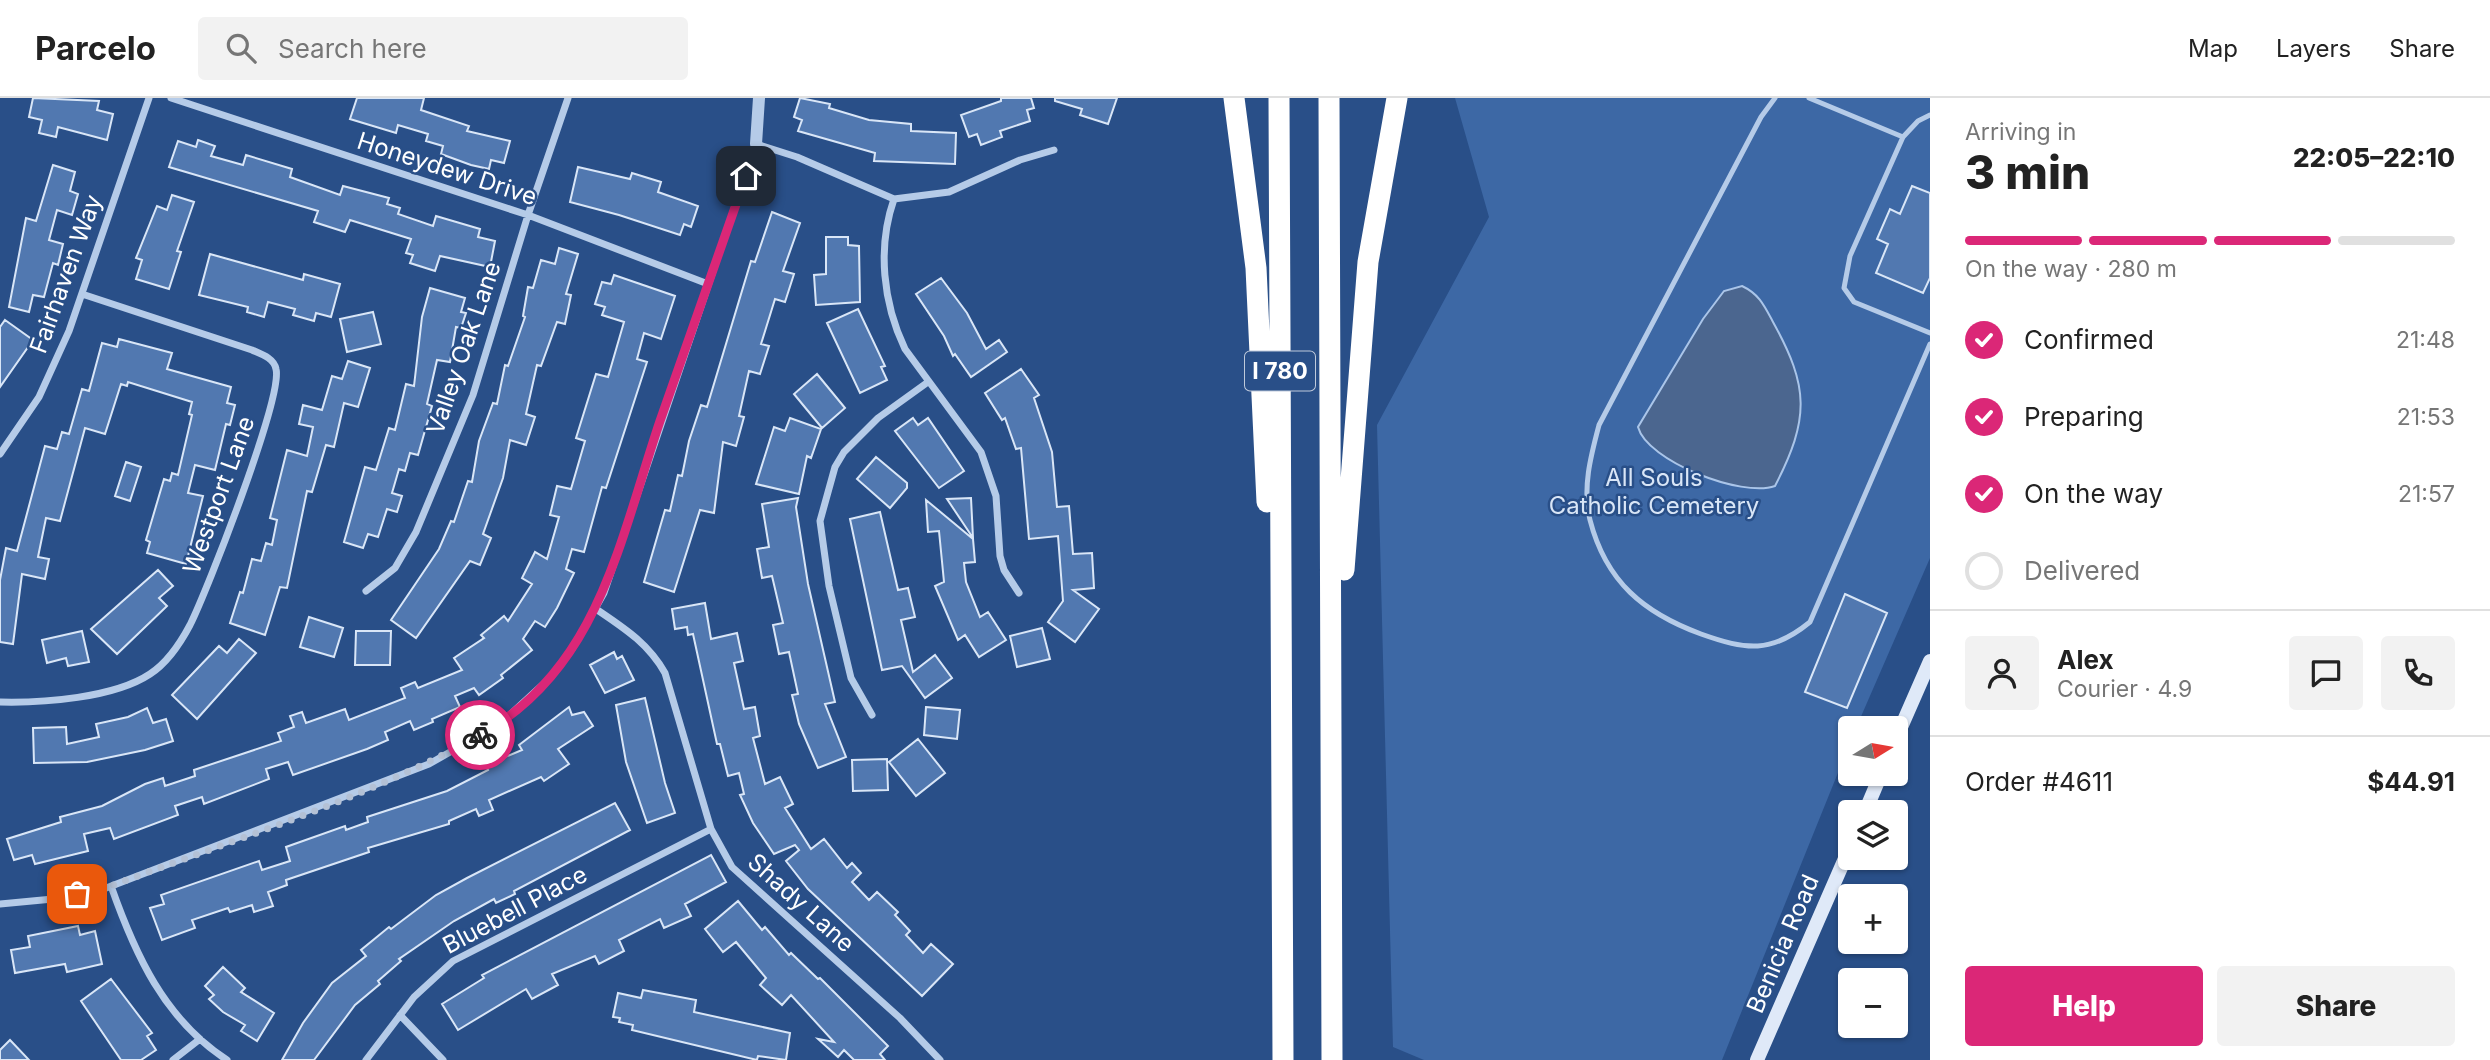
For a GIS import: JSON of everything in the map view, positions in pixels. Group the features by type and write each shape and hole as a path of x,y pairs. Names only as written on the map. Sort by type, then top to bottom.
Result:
{"highway":[{"path":"1234,98 1256,268 1268,546 1282,643"},
{"name":"I 780","path":"1279,98 1283,1060"},
{"name":"I 780","path":"1329,98 1332,1060"},
{"path":"1331,615 1343,578 1368,262 1396,98"}],"main road":[{"path":"1906,716 1930,661"},
{"name":"Benicia Road","path":"1757,1060 1840,870"}],"street":[{"name":"Fairhaven Way","path":"0,454 39,397 69,331 149,98"},
{"name":"Honeydew Drive","path":"171,98 528,215 708,284"},
{"name":"Valley Oak Lane","path":"366,592 395,568 416,532 473,396 528,215 568,98"},
{"path":"0,904 53,899 111,886 289,820 429,764 501,723 551,677 596,609 755,144 759,98"},
{"path":"755,144 797,157 894,199 949,192 1020,160 1054,150"},
{"path":"894,199 889,212 884,274 888,307 905,349 981,452 996,496 1002,563 1019,593"},
{"name":"Westport Lane","path":"0,702 91,695 151,674 173,653 189,627 206,589 263,433 277,378 276,366 271,360 252,350 82,294"},
{"path":"872,715 851,678 830,586 820,521 835,467 844,452 878,418 928,382"},
{"name":"Shady Lane","path":"596,609 639,639 653,653 665,673 711,830 732,867 900,1018 940,1060"},
{"name":"Bluebell Place","path":"366,1060 400,1015 453,961 711,830"},
{"path":"111,886 144,969 170,1009 200,1039 227,1060"},
{"path":"400,1015 443,1060"},
{"path":"173,1060 200,1039"}],"lane":[{"path":"1774,98 1761,117 1599,425 1589,464 1590,518 1604,557 1622,586 1662,619 1732,645 1768,646 1797,632 1810,622 1930,344"},
{"path":"1809,98 1903,137"},
{"path":"1930,115 1918,121 1903,137 1850,256 1844,288 1854,302 1930,333"}],"green space":[{"name":"All Souls Catholic Cemetery","path":"1455,98 1930,98 1930,558 1861,716 1838,716 1838,773 1722,1060 1424,1060 1393,1047 1377,425 1489,217"}],"shaded area":[{"path":"1742,286 1753,293 1767,310 1785,345 1799,385 1801,403 1795,441 1775,486 1760,488 1720,482 1677,464 1645,440 1638,427 1703,319 1724,291"}],"building":[{"path":"33,98 99,101 97,110 113,114 107,140 58,127 56,137 39,133 42,120 29,117"},
{"path":"357,98 424,98 421,110 469,126 467,131 510,141 504,163 491,160 489,169 471,165 441,154 443,146 426,141 428,134 398,125 396,133 350,119"},
{"path":"800,98 830,104 829,108 869,120 911,124 911,131 956,133 955,164 874,161 875,153 798,131 802,120 794,117"},
{"path":"1001,98 1031,98 1034,108 1027,110 1030,121 1000,131 1002,137 981,145 977,134 969,137 961,115 1001,101"},
{"path":"1055,98 1117,98 1108,124 1080,115 1082,109 1055,101"},
{"path":"198,140 215,146 211,156 243,165 246,155 292,169 290,177 340,195 343,186 389,198 387,204 400,208 398,214 433,226 436,216 480,229 478,237 495,241 490,267 440,256 435,271 410,263 413,255 406,253 411,239 350,220 345,232 314,222 318,211 169,167 178,141 196,147"},
{"path":"53,165 75,172 70,191 78,194 72,215 57,210 49,240 63,244 58,265 53,263 44,297 33,295 29,312 9,307 26,218 36,221"},
{"path":"578,167 630,179 632,173 661,182 658,192 698,206 691,227 684,224 680,235 570,202"},
{"path":"1912,186 1930,193 1930,278 1923,293 1876,273 1888,244 1877,239 1890,209 1900,214"},
{"path":"172,195 194,202 177,251 181,252 169,289 136,279 142,260 136,258 157,206 167,210"},
{"path":"772,212 800,223 783,271 794,274 785,302 775,299 761,344 769,346 760,374 749,371 739,416 744,417 736,446 723,442 714,513 700,510 674,592 644,582 665,510 670,511 678,475 682,476 689,441 701,405 707,407 751,261 755,262"},
{"path":"826,237 848,237 848,245 859,246 860,302 816,305 814,275 826,274"},
{"path":"559,248 578,254 566,294 571,295 565,324 557,322 541,366 537,365 526,414 535,417 526,445 510,440 503,478 483,534 491,538 480,565 470,561 416,638 391,620 439,549 451,521 454,522 468,481 472,482 479,441 493,403 497,404 505,365 508,366 525,317 528,287 533,288 541,260 555,264"},
{"path":"210,254 303,280 304,274 340,284 331,317 316,313 314,321 293,315 295,309 268,302 264,317 247,312 248,307 199,295"},
{"path":"614,275 675,296 661,339 644,333 637,359 647,362 606,488 602,487 584,552 572,549 566,569 574,573 557,608 545,627 535,621 523,639 532,650 501,675 503,678 479,695 474,688 455,696 460,707 414,730 410,721 385,732 388,740 293,775 288,762 266,769 269,779 204,804 202,797 175,806 178,815 114,839 110,828 84,834 88,851 35,864 32,855 14,860 7,839 61,822 60,817 102,806 145,784 163,778 165,786 195,776 194,770 281,741 278,733 294,727 290,716 302,712 306,723 345,709 349,720 405,698 401,688 415,682 418,688 462,670 454,658 484,638 481,635 504,616 508,621 532,584 522,578 535,552 547,559 559,517 550,515 557,486 571,489 585,441 576,438 596,374 608,377 624,322 602,315 605,307 595,304 602,282 611,284"},
{"path":"941,278 967,313 986,349 999,340 1007,352 971,377 955,354 953,356 944,336 916,294"},
{"path":"430,288 465,298 461,312 466,313 461,328 456,327 450,362 437,360 427,404 432,406 418,455 410,453 405,471 399,469 392,493 402,496 397,512 387,509 378,537 368,534 363,548 344,542 365,467 376,470 389,428 395,430 406,384 414,386 422,317"},
{"path":"858,309 885,366 881,367 887,380 860,393 827,323"},
{"path":"373,312 381,344 347,352 340,319"},
{"path":"5,320 33,340 0,387 0,327"},
{"path":"119,339 172,353 167,369 231,387 227,403 235,405 230,425 226,424 215,470 195,465 188,493 203,496 186,564 147,553 150,542 146,540 164,479 170,481 172,473 178,475 192,415 189,414 192,402 128,382 127,386 121,384 105,434 85,428 60,521 46,518 38,557 49,559 45,579 22,574 13,644 0,642 0,580 6,548 17,551 45,446 57,449 62,432 69,434 82,389 89,391 102,343 117,347"},
{"path":"348,361 370,368 358,407 344,403 334,447 326,445 312,492 307,491 287,588 280,587 265,635 230,623 240,592 243,593 252,559 261,561 266,543 272,545 277,520 270,518 287,450 307,456 313,427 299,424 303,405 322,410 332,376 342,379"},
{"path":"1021,369 1039,395 1034,398 1052,452 1057,507 1069,506 1073,554 1092,553 1094,588 1073,590 1099,609 1075,642 1048,622 1063,601 1058,536 1029,539 1021,448 1016,449 1005,418 1002,420 985,393"},
{"path":"817,374 845,408 822,428 794,394"},
{"path":"790,418 821,429 811,458 807,456 799,494 756,484 774,427 785,431"},
{"path":"913,418 918,425 928,418 964,471 939,488 895,431"},
{"path":"876,457 907,483 907,488 890,508 857,479"},
{"path":"126,462 141,467 130,501 115,496"},
{"path":"798,498 796,507 808,584 835,702 825,704 846,757 818,768 799,724 792,695 798,694 789,652 779,654 773,625 783,623 772,576 762,578 757,549 769,547 762,504"},
{"path":"971,498 973,538 947,499"},
{"path":"926,500 973,539 975,562 964,563 966,582 980,617 988,612 1006,640 979,657 965,635 958,640 935,586 944,582 939,531 928,532"},
{"path":"880,512 898,590 908,588 915,617 901,620 913,672 935,655 952,678 925,698 902,666 882,670 850,519"},
{"path":"158,570 173,586 159,598 167,606 117,654 91,629"},
{"path":"1845,594 1887,613 1847,708 1805,692"},
{"path":"705,603 711,639 737,633 743,661 734,663 744,709 755,707 760,736 753,738 765,784 780,777 793,804 785,808 811,849 824,839 847,868 852,863 861,873 852,882 869,900 877,892 898,912 895,915 910,931 906,935 923,953 931,944 953,964 922,996 808,889 786,861 799,850 795,845 774,854 753,823 740,795 744,794 739,773 728,776 720,744 717,744 693,634 688,635 687,627 675,629 672,609"},
{"path":"309,617 343,628 334,657 300,647"},
{"path":"1042,628 1050,659 1017,667 1010,636"},
{"path":"82,631 89,662 68,666 66,658 47,663 42,640"},
{"path":"356,631 391,631 390,665 355,665"},
{"path":"239,639 256,653 197,719 172,695 219,646 227,653"},
{"path":"614,652 617,659 622,656 634,680 605,693 590,665"},
{"path":"645,698 665,783 675,813 647,823 626,762 616,705"},
{"path":"569,707 572,715 584,712 593,726 558,749 569,764 544,781 541,777 489,800 493,810 479,816 476,809 449,821 449,824 368,848 369,852 286,880 287,885 268,892 273,906 254,912 252,905 230,912 228,908 192,920 195,928 162,940 150,908 164,904 161,895 259,861 262,870 290,861 286,847 345,826 346,830 368,822 367,817 447,791 488,770 486,765 522,750 519,745"},
{"path":"926,707 960,710 957,739 924,735"},
{"path":"147,708 153,723 166,719 173,741 145,750 87,762 34,763 33,728 66,727 67,744 99,737 96,724 128,717"},
{"path":"918,739 945,773 916,796 889,762"},
{"path":"887,759 888,790 853,791 852,760"},
{"path":"615,803 630,830 514,891 515,894 496,903 494,899 454,921 399,959 401,961 378,981 380,984 355,1005 314,1060 282,1060 303,1023 332,983 366,956 361,950 389,927 391,929 436,895"},
{"path":"711,855 726,882 685,904 691,916 664,928 660,919 619,940 624,951 599,964 595,956 552,974 558,985 532,999 526,989 458,1030 442,1004 484,978 482,975"},
{"path":"738,901 762,930 765,927 789,955 791,953 820,978 888,1046 880,1054 885,1060 854,1060 844,1050 838,1057 818,1039 834,1042 791,995 782,1005 760,985 766,978 736,942 723,952 705,929"},
{"path":"78,926 80,935 95,931 102,964 67,972 65,964 15,973 11,950 30,947 28,936"},
{"path":"223,967 245,988 241,992 274,1013 257,1041 241,1031 245,1025 223,1012 209,999 214,995 205,986"},
{"path":"111,979 152,1033 147,1036 156,1050 141,1060 121,1060 81,1001"},
{"path":"643,990 696,1000 694,1012 790,1033 786,1060 758,1056 757,1060 632,1030 633,1025 619,1022 620,1018 613,1017 618,993 641,998"},
{"path":"10,1040 29,1060 0,1060 0,1050"}],"way so far":[{"path":"77,894 101,890 327,805 429,764 480,735"}],"route":[{"path":"480,735 501,723 551,677 572,649 604,593 659,423 746,176"}]}
